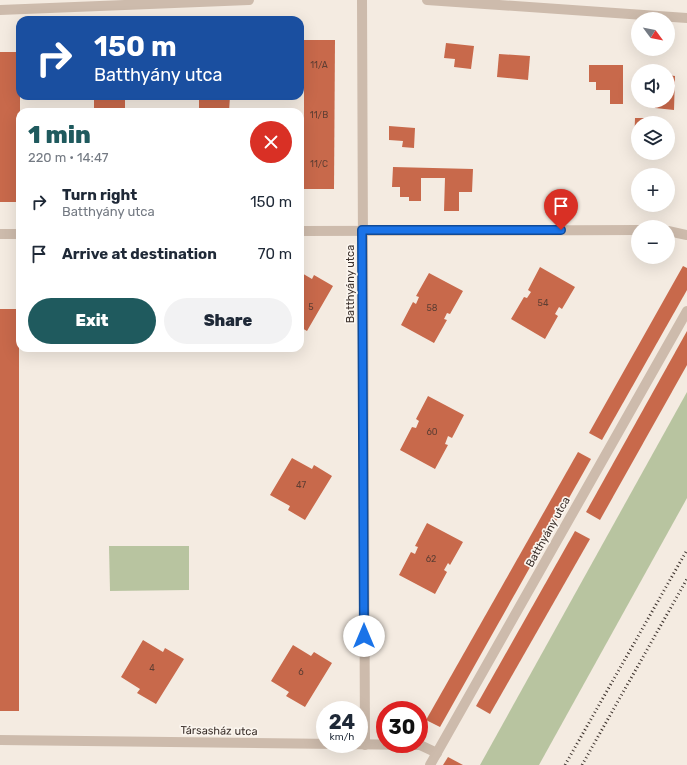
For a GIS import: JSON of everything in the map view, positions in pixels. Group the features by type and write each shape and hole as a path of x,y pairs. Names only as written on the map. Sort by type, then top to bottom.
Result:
{"street":[{"path":"0,10 72,4 249,0"},
{"name":"Batthyány utca","path":"362,0 365,701"},
{"path":"427,0 687,18"},
{"path":"304,231 362,230"},
{"name":"Batthyány utca","path":"362,230 631,230"},
{"path":"675,232 687,235"},
{"path":"0,234 16,234"},
{"name":"Batthyány utca","path":"430,765 687,311"},
{"name":"Társasház utca","path":"0,740 316,744"},
{"name":"Társasház utca","path":"368,745 420,746 436,753"}],"green space":[{"path":"687,392 687,498 539,765 480,765"},
{"path":"109,546 189,546 189,590 110,591"}],"building":[{"path":"304,40 335,40 334,189 304,189"},
{"path":"446,43 474,46 471,69 454,67 455,59 444,58"},
{"path":"0,52 16,52 16,100 20,100 20,108 16,108 16,202 0,202"},
{"path":"499,54 530,56 528,80 497,77"},
{"path":"589,65 623,65 623,104 610,104 610,90 596,90 596,82 589,82"},
{"path":"94,100 125,100 125,108 94,108"},
{"path":"199,100 230,100 229,108 199,108"},
{"path":"655,108 674,108 674,110"},
{"path":"389,126 415,128 414,148 402,147 403,141 389,140"},
{"path":"393,167 473,169 472,192 459,192 459,211 444,211 445,178 421,178 421,201 409,201 409,197 400,197 400,187 392,187"},
{"path":"683,266 687,268 687,290 602,440 589,433"},
{"path":"540,267 575,287 562,309 559,307 555,314 558,316 545,339 511,319 524,297 527,298 531,292 528,290"},
{"path":"429,273 463,291 450,314 447,313 444,319 447,320 434,343 401,325 413,302 416,304 419,297 416,296"},
{"path":"304,274 312,279 314,275 333,286 307,331 304,329"},
{"path":"0,309 16,309 16,352 19,352 19,711 0,711"},
{"path":"687,331 687,365 600,520 586,512"},
{"path":"428,396 464,415 452,438 448,436 445,444 448,445 435,469 400,450 412,427 416,428 419,421 416,419"},
{"path":"578,452 591,459 440,727 428,721 428,716"},
{"path":"292,458 312,469 314,465 332,476 305,520 288,510 290,506 270,495"},
{"path":"427,523 463,542 450,565 448,563 444,570 447,572 435,594 399,575 411,552 415,554 418,547 415,546"},
{"path":"575,531 590,539 490,714 476,706"},
{"path":"143,640 163,652 165,648 184,659 156,704 137,693 140,689 121,677"},
{"path":"293,645 311,656 314,652 332,663 305,707 286,696 289,692 271,681"},
{"path":"448,757 463,765 443,765"}],"railway":[{"path":"565,765 687,550"},
{"path":"582,765 687,579"}],"route":[{"path":"364,636 362,230 561,230"}]}
